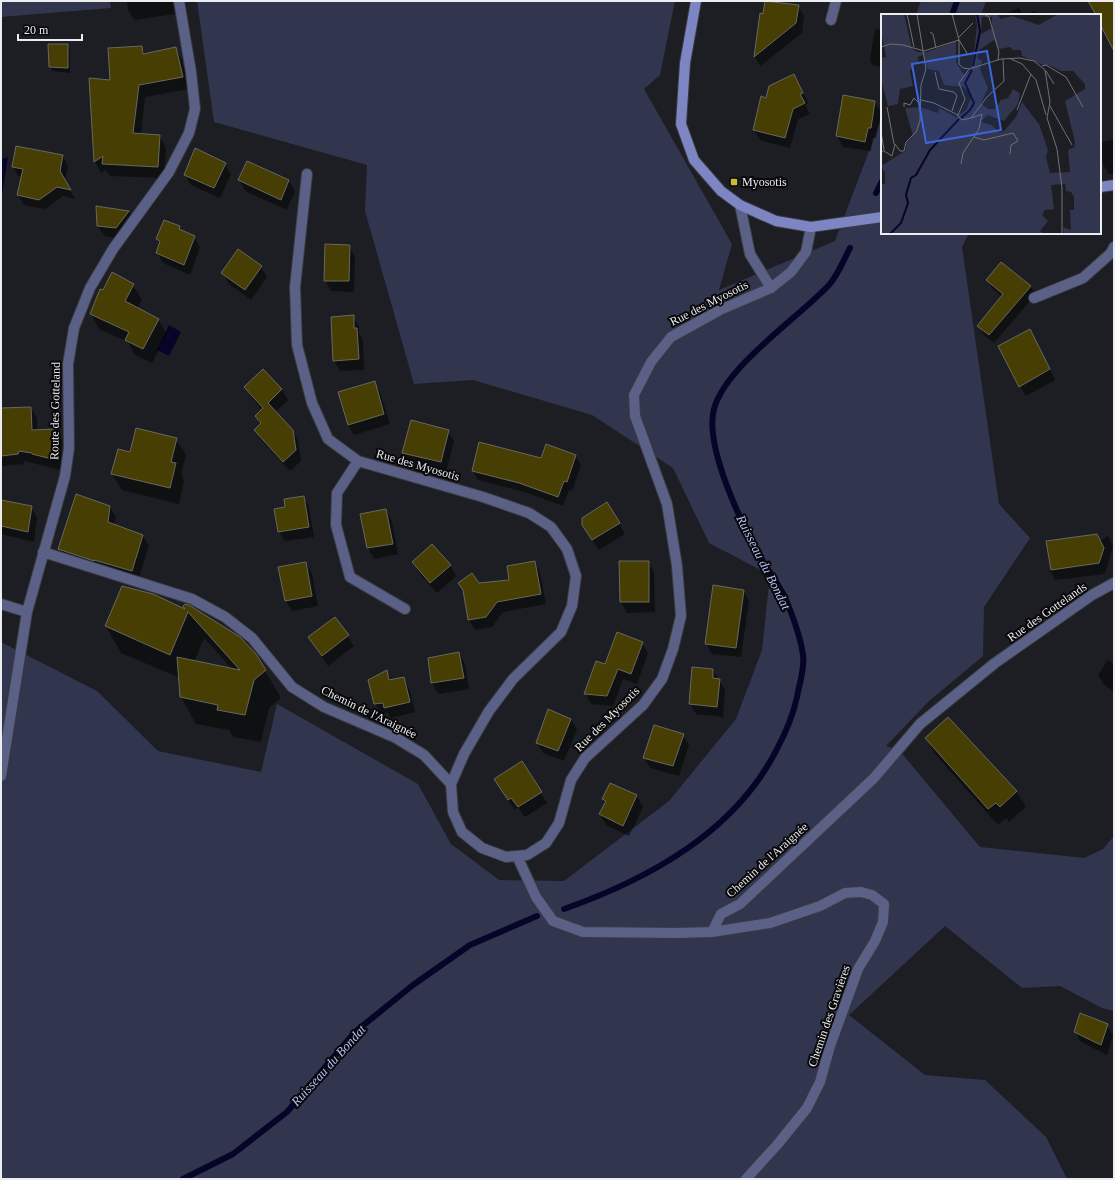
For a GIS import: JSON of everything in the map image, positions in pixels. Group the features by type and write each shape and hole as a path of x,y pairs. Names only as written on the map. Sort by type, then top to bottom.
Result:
{"main road":[{"path":"696,1 685,63 681,124 694,160 721,191 740,205 776,221 811,227 881,217"},
{"path":"1101,187 1114,185"}],"street":[{"name":"Route des Gotteland","path":"1,776 27,612 65,476 68,455 68,364 74,328 90,288 113,249 169,172 190,133 195,109 192,72 179,1"},
{"path":"831,20 836,1"},
{"name":"Rue des Myosotis","path":"307,174 295,286 297,345 312,403 328,439 358,461 483,497 529,513 551,527 567,549 576,576 572,606 561,632 513,679 489,711 464,754 451,784 453,812 462,832 482,848 506,857 527,855 546,843 559,823 571,780 585,758 643,705 662,679 674,649 681,616 677,566 667,504 635,416 634,395 651,362 672,337 720,310 771,288 790,272 806,252 811,227"},
{"path":"740,205 750,254 771,288"},
{"path":"1034,298 1083,278 1111,252 1114,247"},
{"path":"358,461 338,493 336,525 350,577 405,609"},
{"name":"Chemin de l'Araignée","path":"43,552 192,599 225,617 252,638 292,687 324,708 396,738 424,755 451,784"},
{"name":"Rue des Gottelands","path":"995,663 1092,595 1114,583"},
{"path":"1,604 27,612"},
{"name":"Chemin de l'Araignée","path":"712,932 721,914 740,904 874,778 920,724 995,663"},
{"path":"517,856 536,897 553,921 583,932 597,933 678,934 712,932"},
{"name":"Chemin des Gravières","path":"712,932 770,923 820,906 845,893 861,892 872,895 884,904 883,922 875,941 858,969 830,1046 820,1082 807,1108 746,1179"}],"shaded area":[{"path":"1,1 110,1 111,8 1,17"},
{"path":"197,1 675,1 660,75 644,89 732,244 719,290 835,241 881,120 881,234 968,234 962,247 999,504 1030,538 984,607 983,656 929,701 886,746 899,750 980,847 1084,858 1103,849 1114,836 1114,1011 1102,1008 1060,986 1022,988 945,926 849,1015 925,1075 985,1080 1046,1137 1067,1179 1,1179 1,642 97,691 158,751 261,772 277,704 418,784 451,844 499,880 564,881 669,801 736,719 762,650 770,575 709,543 673,468 592,415 473,380 414,384 365,211 367,165 214,122"},
{"path":"921,1 986,1 981,14 916,14"},
{"path":"8,157 2,196 1,196 1,159"},
{"path":"169,325 181,332 169,356 157,350"}],"building":[{"path":"765,1 799,5 796,23 754,57 760,13 763,14"},
{"path":"1088,1 1114,1 1114,51 1101,26 1101,14 1095,14"},
{"path":"48,44 68,44 68,68 49,67"},
{"path":"142,46 143,54 176,47 183,77 139,85 133,133 160,135 158,167 102,164 103,156 94,162 89,78 110,80 108,48"},
{"path":"794,74 803,93 800,94 805,103 793,109 785,138 753,130 761,96 766,98 769,86"},
{"path":"843,95 875,101 871,128 868,128 865,142 836,136"},
{"path":"16,146 63,155 60,171 71,190 57,187 39,200 17,195 23,169 12,167"},
{"path":"195,148 226,163 214,188 184,175"},
{"path":"247,161 289,180 281,200 238,180"},
{"path":"96,206 129,211 116,228 97,226"},
{"path":"164,220 180,226 179,229 195,236 184,265 156,253 160,241 156,239"},
{"path":"325,244 350,245 349,281 324,281"},
{"path":"238,249 262,266 245,290 221,273"},
{"path":"1001,262 1031,286 989,335 977,326 1003,294 986,280"},
{"path":"112,272 134,284 125,301 159,319 143,349 125,340 129,332 90,314 100,289 103,290"},
{"path":"354,315 354,328 357,328 359,359 333,361 331,317"},
{"path":"1030,329 1050,369 1019,387 998,346"},
{"path":"263,369 282,389 268,403 293,430 296,450 283,462 254,430 261,423 255,416 263,408 244,387"},
{"path":"375,381 384,414 348,425 338,392"},
{"path":"31,407 32,430 56,429 56,460 19,451 18,454 1,456 1,408"},
{"path":"411,420 449,430 441,462 402,453"},
{"path":"136,428 177,438 171,462 176,463 170,488 111,474 118,449 130,452"},
{"path":"479,442 541,458 546,444 576,455 567,482 564,481 558,497 519,483 472,471"},
{"path":"76,494 110,506 108,522 143,535 132,571 94,561 58,549"},
{"path":"304,496 309,527 278,532 274,509 285,507 284,499"},
{"path":"1,500 32,506 28,532 1,526"},
{"path":"607,502 620,523 592,540 582,525 582,518"},
{"path":"386,509 393,544 367,548 360,514"},
{"path":"1097,534 1104,548 1099,563 1051,570 1046,541"},
{"path":"432,544 451,565 430,583 412,562"},
{"path":"535,561 541,594 497,602 486,617 468,620 463,590 458,583 472,573 479,583 509,580 507,566"},
{"path":"619,561 649,561 649,602 620,602"},
{"path":"306,562 312,596 285,601 278,567"},
{"path":"713,585 744,590 736,648 705,644"},
{"path":"122,586 153,594 185,609 183,606 185,604 189,605 240,637 256,654 266,670 254,680 245,715 217,710 218,705 180,697 177,657 240,670 188,612 170,655 105,626"},
{"path":"335,617 349,635 322,656 308,637"},
{"path":"617,632 643,642 631,674 618,669 607,696 584,694 596,661 605,664"},
{"path":"459,652 464,678 431,683 428,658"},
{"path":"692,667 713,669 713,678 720,679 717,707 689,704"},
{"path":"387,670 389,680 404,677 410,702 384,708 383,703 374,704 368,680"},
{"path":"548,709 571,719 558,751 536,743"},
{"path":"948,717 1017,791 1000,807 996,803 988,809 925,738"},
{"path":"654,725 684,734 673,766 643,758"},
{"path":"522,761 542,792 518,807 511,798 508,800 494,779"},
{"path":"610,783 637,795 623,826 599,814 606,801 602,799"},
{"path":"1080,1013 1108,1024 1101,1045 1074,1032"}],"waterway":[{"name":"Ruisseau du Bondat","path":"952,14 957,1"},
{"name":"Ruisseau du Bondat","path":"876,193 881,183"},
{"name":"Ruisseau du Bondat","path":"564,909 596,897 658,867 687,849 714,828 738,805 759,778 777,749 786,730 793,711 802,676 802,649 794,621 784,596 744,526 719,464 714,443 712,425 714,409 721,393 732,377 747,360 829,285 838,272 850,248"},
{"name":"Ruisseau du Bondat","path":"183,1179 233,1154 287,1112 355,1032 413,985 470,945 537,916"}],"place":[{"name":"Myosotis","path":"734,182"}]}
